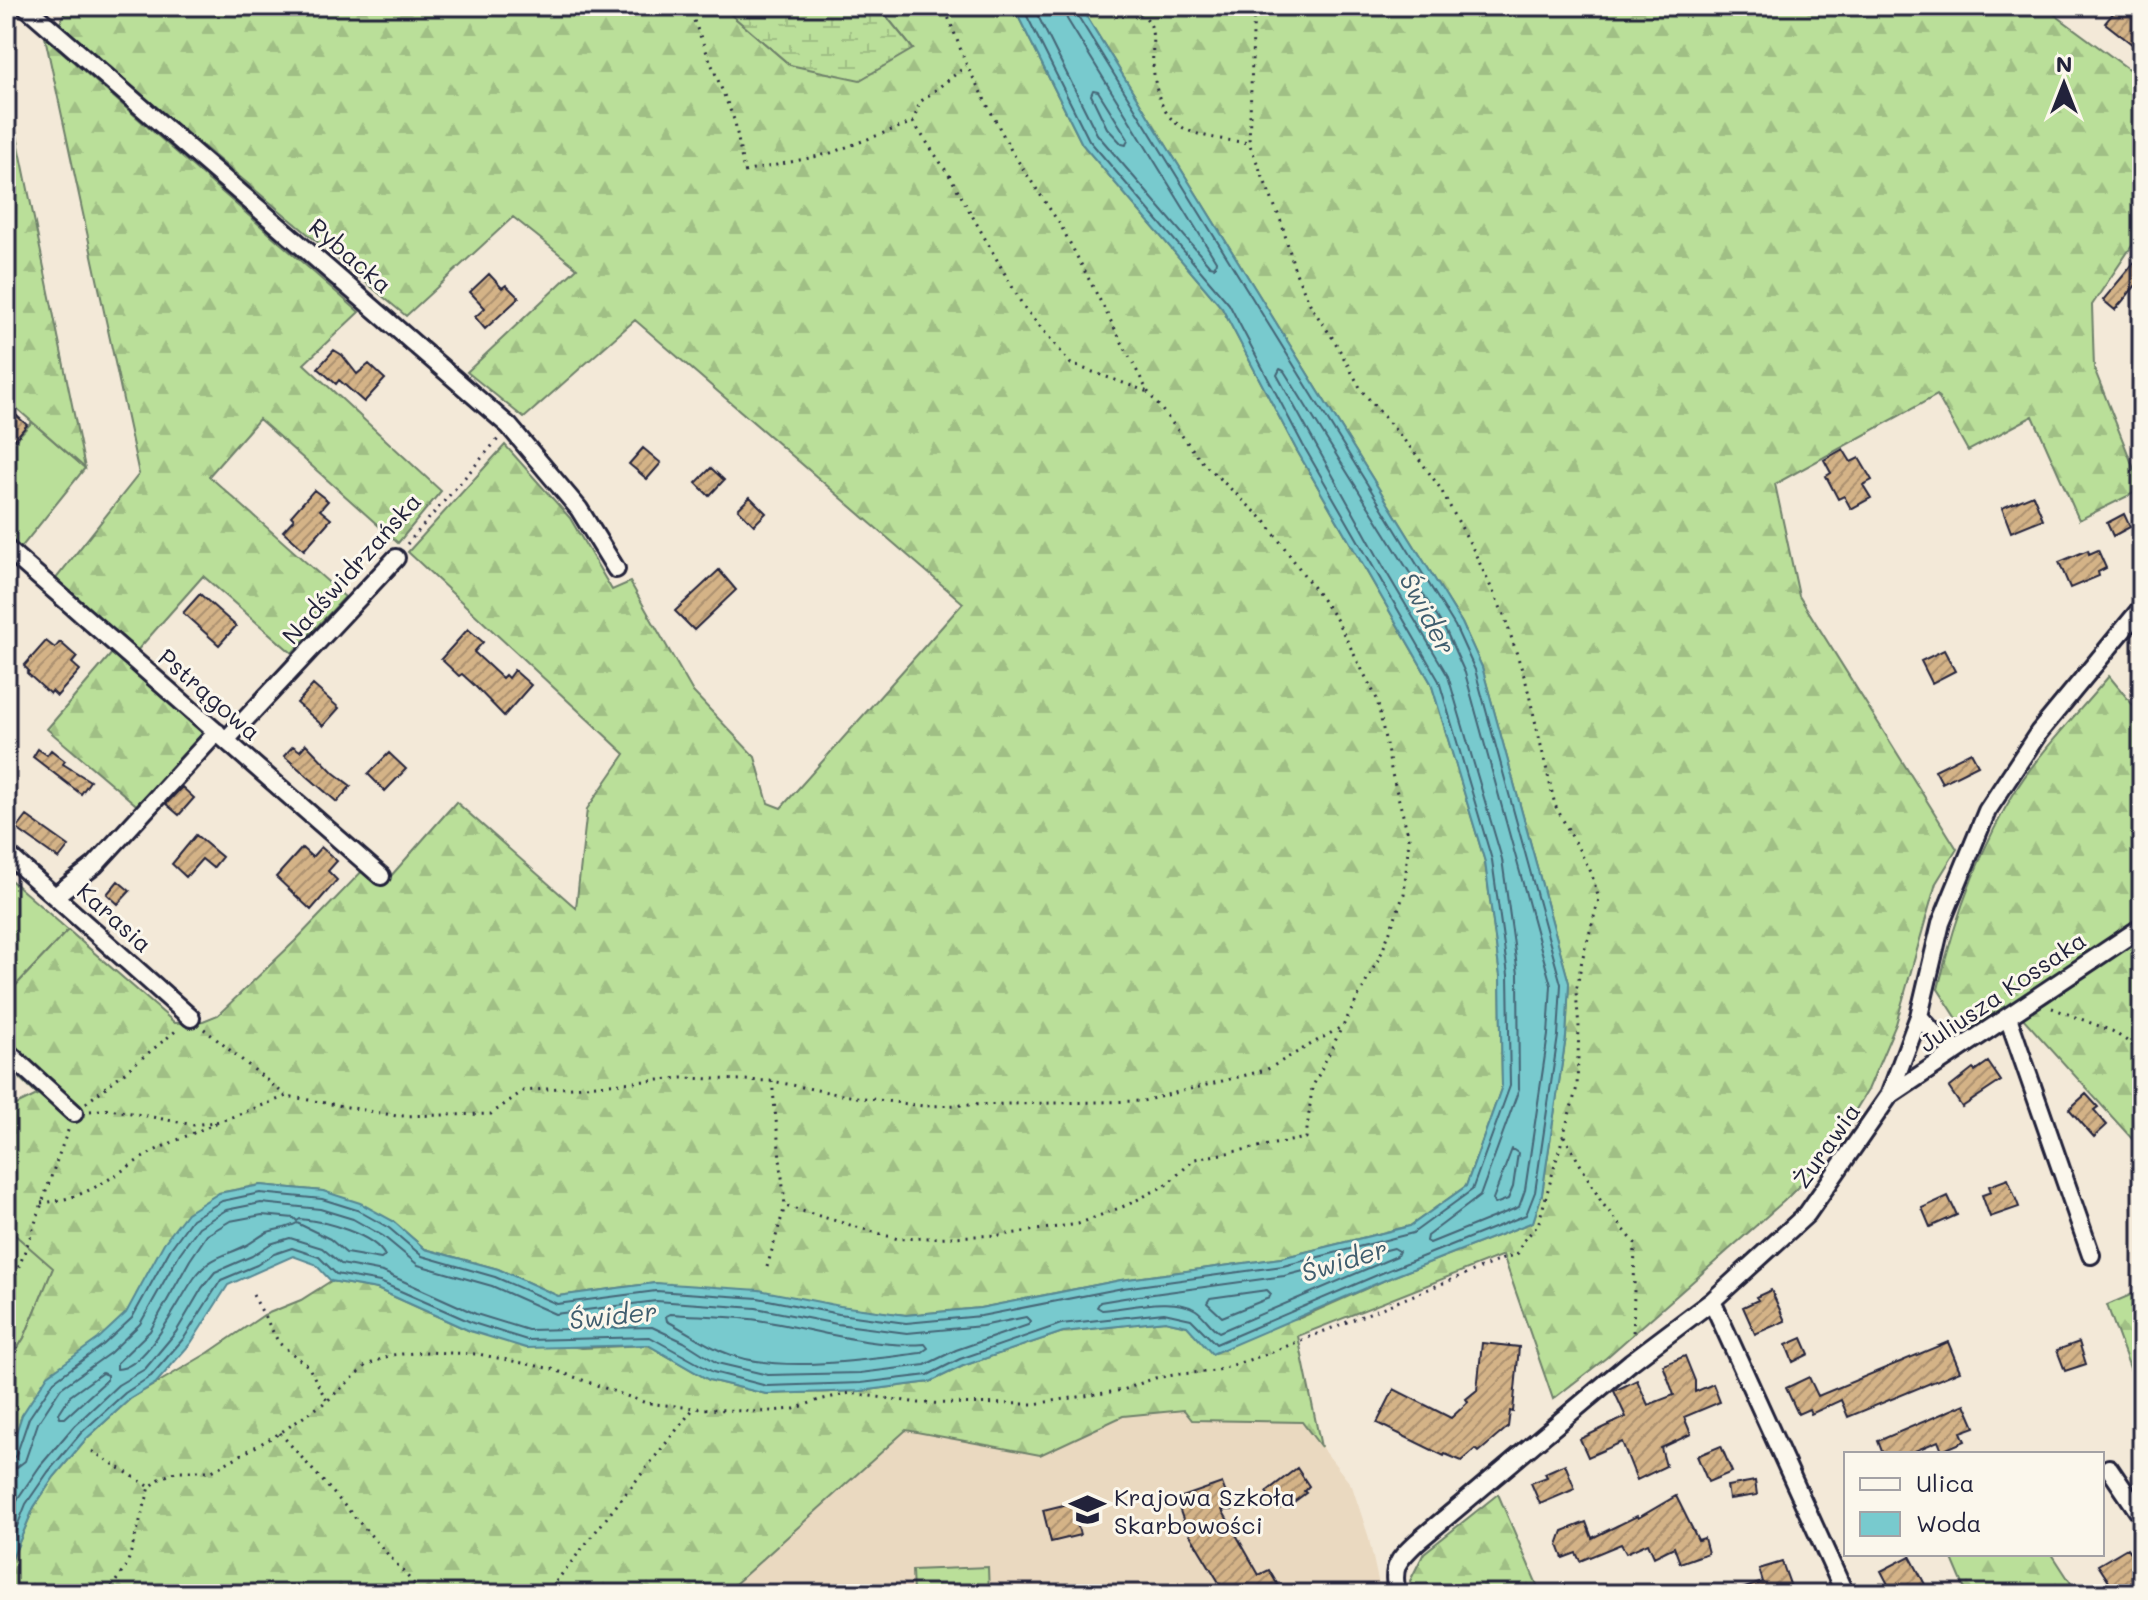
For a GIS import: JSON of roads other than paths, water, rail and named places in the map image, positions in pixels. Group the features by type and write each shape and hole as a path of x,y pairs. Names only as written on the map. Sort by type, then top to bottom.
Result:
{"street":[{"name":"Rybacka","path":"25,6 509,426 579,509 616,569"},
{"name":"Pstrągowa","path":"6,548 381,876"},
{"name":"Nadświdrzańska","path":"55,896 95,865 396,558"},
{"name":"Żurawia","path":"1396,1592 1393,1572 1400,1558 1418,1541 1631,1362 1712,1301 1807,1214 1889,1096 1919,1016 1941,923 1987,811 2039,732 2142,607"},
{"name":"Karasia","path":"6,853 191,1018"},
{"name":"Juliusza Kossaka","path":"1889,1096 2142,927"},
{"path":"1919,1016 1940,1040 1957,1050"},
{"path":"2008,1017 2091,1255"},
{"path":"6,1051 74,1113"},
{"path":"1712,1301 1845,1594"},
{"path":"2109,1468 2142,1517"}],"water":[{"name":"Świder","path":"1013,6 1080,6 1462,623 1482,667 1569,983 1566,1037 1542,1194 1533,1222 1392,1277 1212,1354 1187,1326 1165,1321 1063,1332 963,1366 930,1382 861,1391 766,1394 709,1380 648,1345 526,1348 470,1331 377,1289 331,1281 315,1264 293,1256 228,1285 191,1343 156,1383 130,1399 86,1439 34,1507 6,1573 6,1463 22,1415 48,1375 98,1339 126,1313 164,1243 187,1213 219,1193 261,1185 323,1191 360,1203 393,1221 425,1249 498,1269 558,1296 655,1283 759,1290 906,1315 980,1308 1121,1280 1281,1258 1410,1226 1466,1186 1502,1086 1500,976 1485,862 1431,683 1296,449 1222,308 1082,144"}],"place":[{"name":"Krajowa Szkoła Skarbowości","path":"1088,1510"}]}
